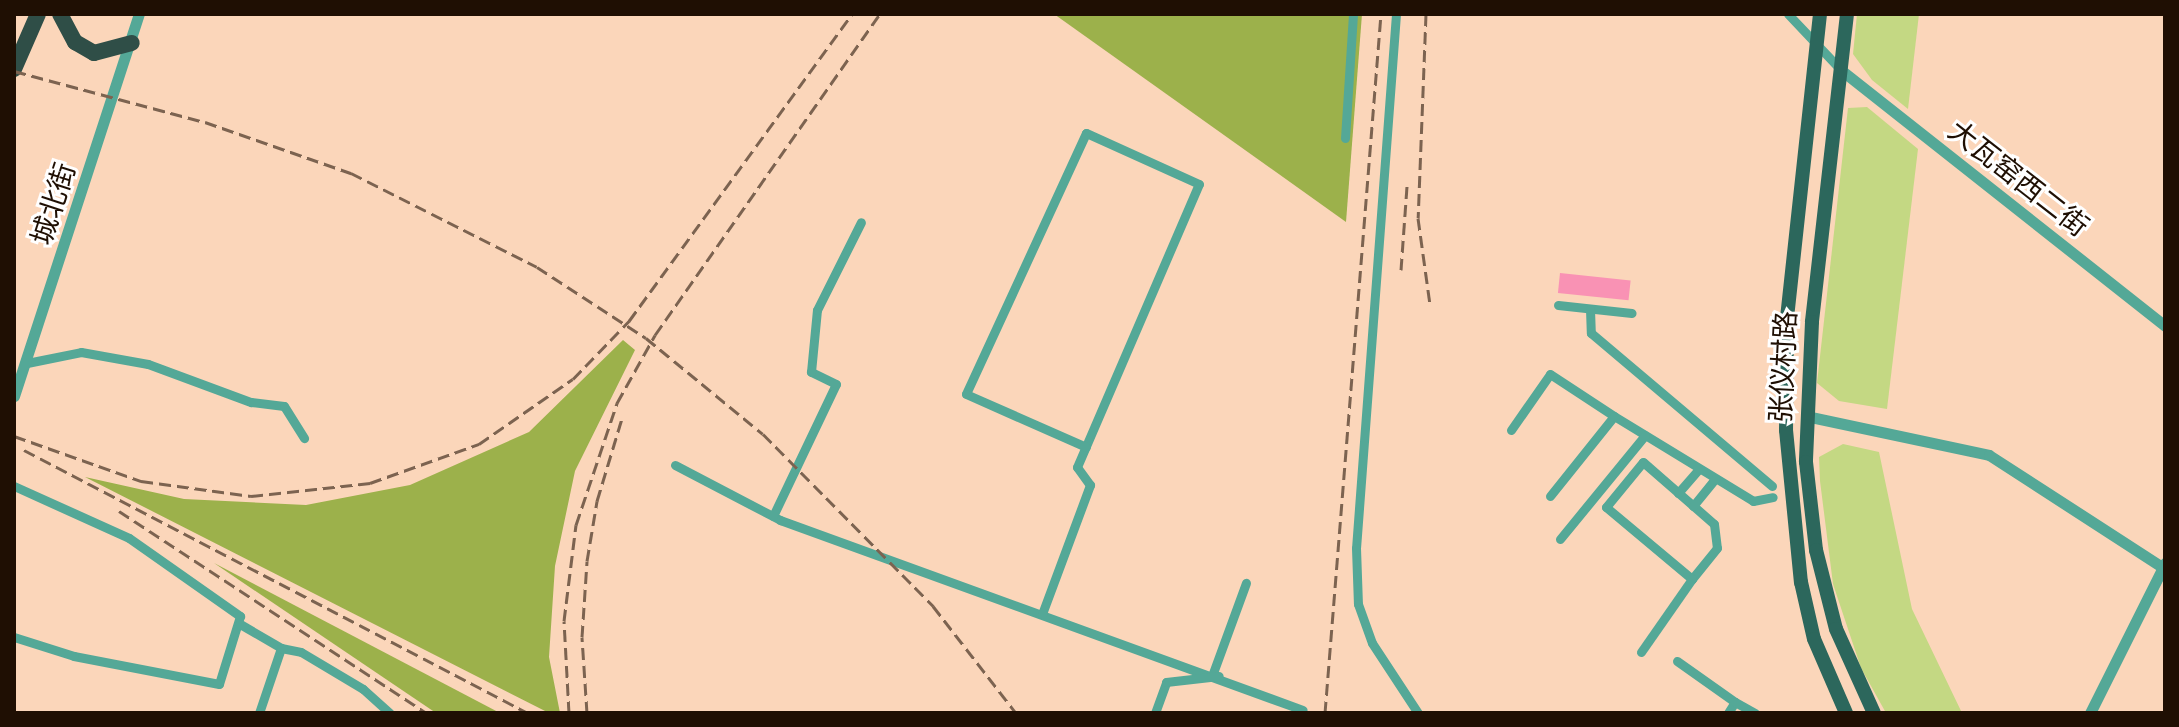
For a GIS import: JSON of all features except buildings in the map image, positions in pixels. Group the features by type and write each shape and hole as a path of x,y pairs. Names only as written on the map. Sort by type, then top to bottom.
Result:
{"highway":[{"path":"14,69 38,14"},
{"path":"60,14 75,42 94,53 132,43"}],"main road":[{"name":"张仪村路","path":"1820,14 1787,318 1786,430 1801,582 1814,639 1846,713"},
{"name":"张仪村路","path":"1847,14 1806,416 1822,578 1846,660 1874,713"}],"street":[{"path":"1345,138 1353,14"},
{"path":"1396,14 1356,548 1358,604 1367,630 1418,713"},
{"path":"1788,14 1841,70"},
{"name":"城北街","path":"14,396 138,20"},
{"name":"大瓦窑西二街","path":"1841,70 2165,326"},
{"path":"1042,614 1090,485 1077,467 1086,447 1199,184 1086,133 966,394 1086,447"},
{"path":"773,516 836,384 811,372 817,310 861,222"},
{"path":"1558,305 1632,313"},
{"path":"1511,430 1550,374 1753,501 1773,492 1591,333 1590,309"},
{"path":"14,364 81,352 148,364 251,402 284,406 304,438"},
{"path":"1550,496 1614,416"},
{"path":"1806,416 1989,455 2164,566 2090,713"},
{"path":"1560,539 1645,435"},
{"path":"1641,652 1717,548 1714,524 1643,462 1606,507 1692,579"},
{"path":"675,465 773,516 1218,674 1303,710"},
{"path":"1678,493 1699,469"},
{"path":"1693,506 1715,479"},
{"path":"14,486 129,538 240,616 219,684 74,656 14,637"},
{"path":"1218,674 1246,583"},
{"path":"240,624 281,648 326,666 390,713"},
{"path":"259,713 281,648"},
{"path":"1677,661 1755,713"},
{"path":"1155,713 1166,682 1218,674"},
{"path":"1728,713 1735,702"}],"green space":[{"path":"1054,14 1362,14 1346,222"},
{"path":"1857,14 1919,14 1908,109 1872,80 1853,54"},
{"path":"1867,107 1918,149 1887,409 1839,401 1817,383 1848,108"},
{"path":"623,340 635,350 575,471 555,566 549,657 560,713 549,713 85,477 184,499 306,505 410,485 529,432"},
{"path":"1843,444 1879,452 1912,609 1962,713 1886,713 1861,668 1833,584 1820,481 1819,457"},
{"path":"214,563 500,713 436,713"}],"railway":[{"path":"14,436 141,481 251,496 370,483 479,444 573,379 629,321 852,14"},
{"path":"569,713 564,621 576,525 617,403 655,335 880,14"},
{"path":"1325,713 1381,14"},
{"path":"1426,14 1418,218 1430,305"},
{"path":"14,71 205,122 351,173 537,267 646,338 763,434 933,606 1016,713"},
{"path":"1401,270 1407,186"},
{"path":"587,713 582,637 587,561 597,501 622,418"},
{"path":"24,450 528,713"},
{"path":"119,511 426,713"}]}
